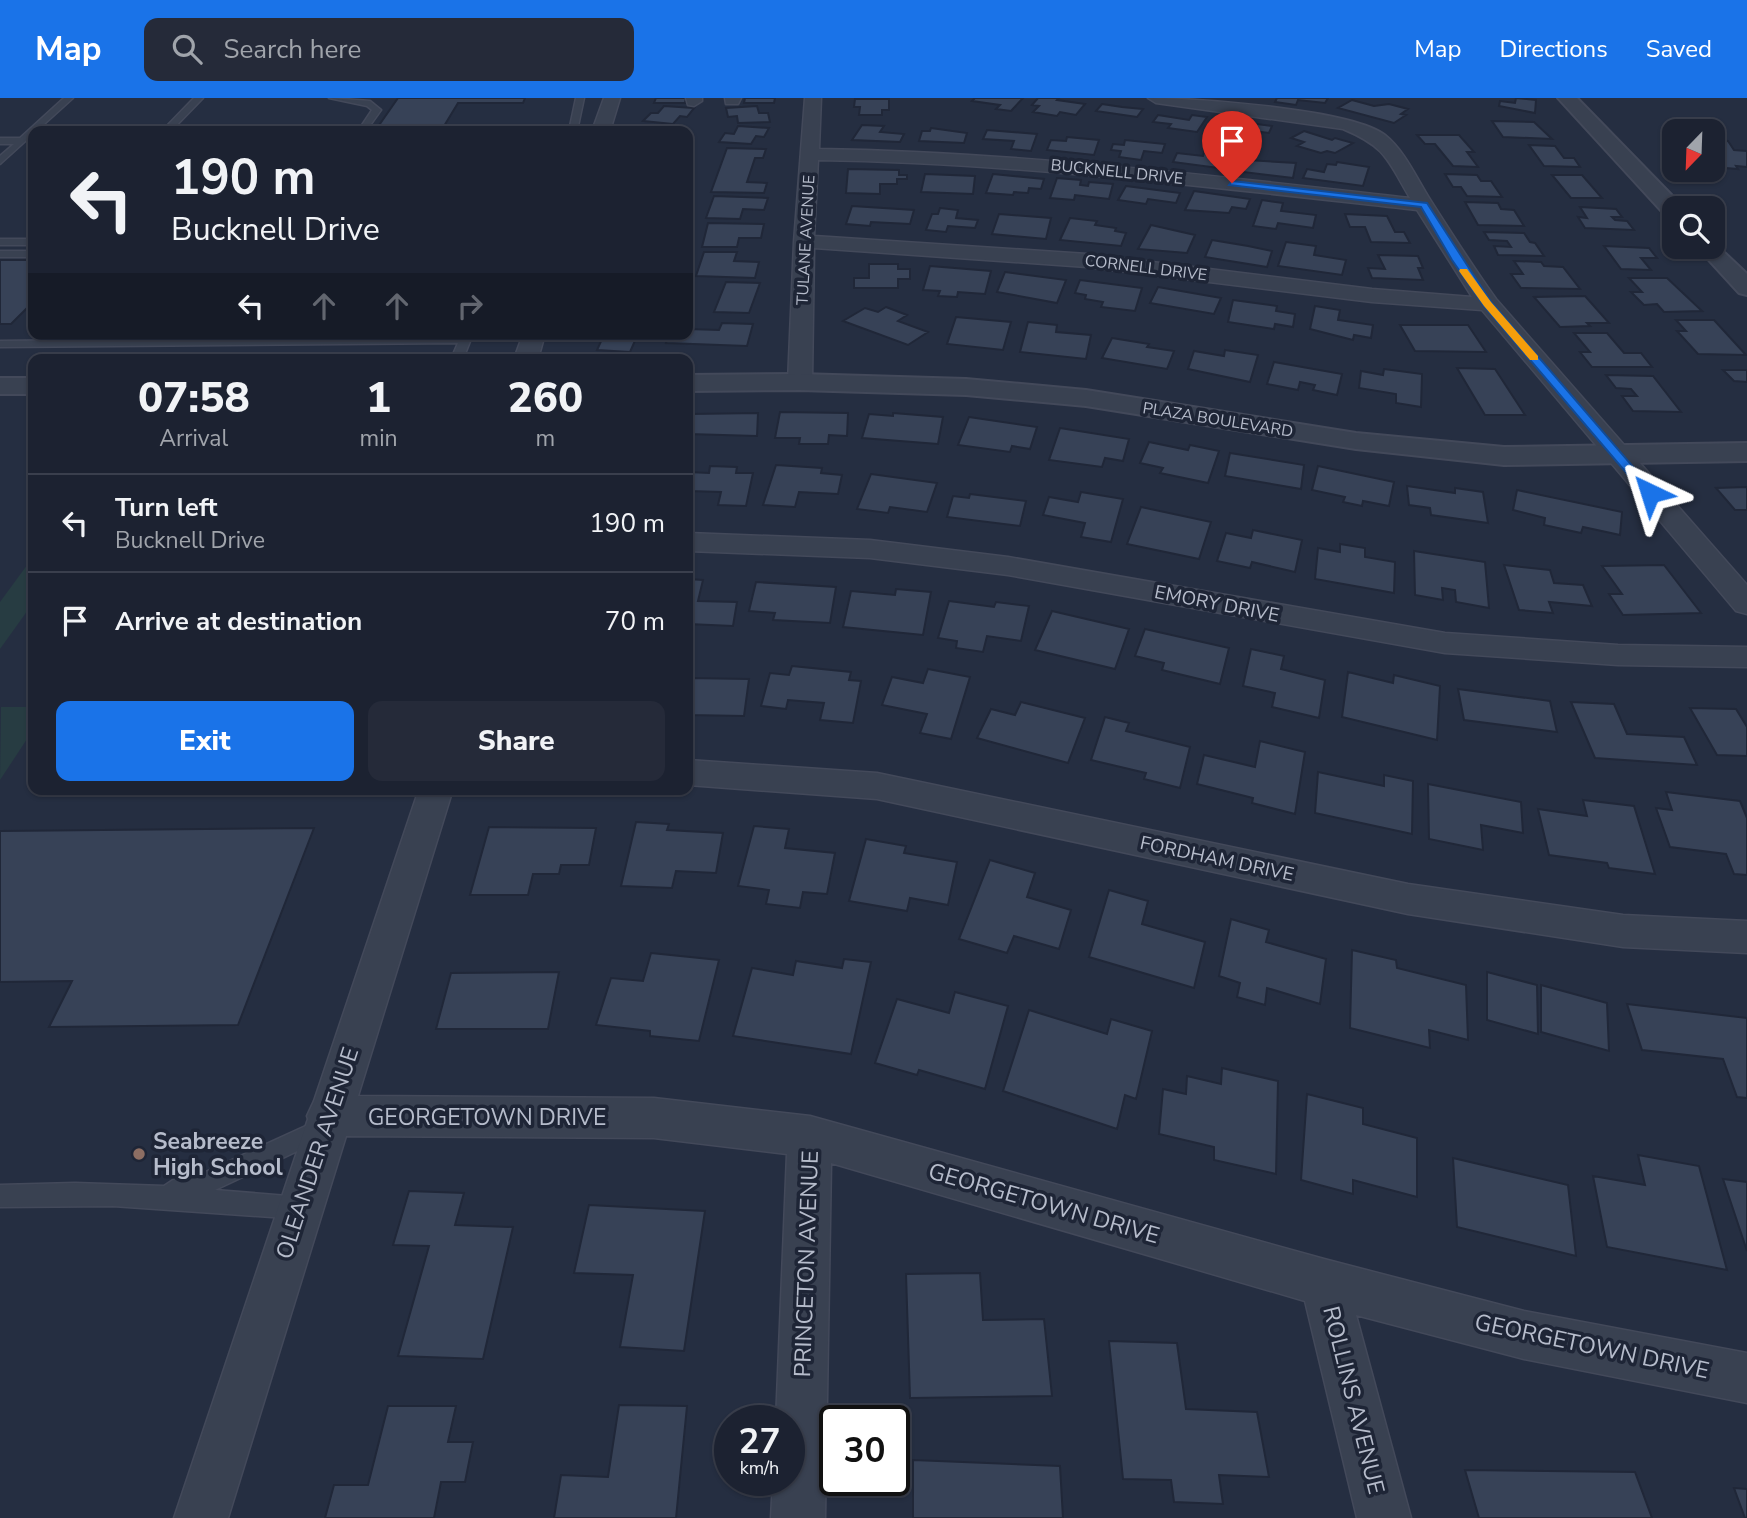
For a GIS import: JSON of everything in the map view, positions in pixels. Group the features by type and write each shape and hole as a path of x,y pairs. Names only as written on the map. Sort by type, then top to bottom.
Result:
{"street":[{"path":"603,126 612,98"},
{"name":"TULANE AVENUE","path":"799,375 813,98"},
{"path":"1156,98 1326,121 1361,130 1387,144 1462,268 1488,304 1747,604"},
{"path":"1567,98 1662,198"},
{"name":"BUCKNELL DRIVE","path":"809,154 916,156 1048,164 1424,205"},
{"name":"CORNELL DRIVE","path":"804,242 1040,255 1184,271 1388,300 1488,304"},
{"path":"1719,259 1747,288"},
{"name":"PLAZA BOULEVARD","path":"693,369 966,387 1086,398 1356,441 1504,456 1747,432"},
{"path":"0,371 28,370"},
{"name":"PLAZA BOULEVARD","path":"693,383 799,375"},
{"path":"0,386 28,386"},
{"name":"PLAZA BOULEVARD","path":"1609,446 1747,452"},
{"name":"EMORY DRIVE","path":"693,542 870,549 1008,566 1445,643 1618,655 1747,657"},
{"name":"FORDHAM DRIVE","path":"693,772 877,786 1408,899 1623,931 1747,937"},
{"name":"OLEANDER AVENUE","path":"201,1518 434,795"},
{"name":"GEORGETOWN DRIVE","path":"327,1121 654,1118 810,1136 1324,1283 1524,1335 1747,1378"},
{"name":"PRINCETON AVENUE","path":"798,1518 810,1136"},
{"name":"ROLLINS AVENUE","path":"1324,1283 1384,1518"}],"lane":[{"path":"38,126 69,98"},
{"path":"171,126 199,98"},
{"path":"333,98 370,104 377,110 366,126"},
{"path":"574,126 580,98"},
{"path":"0,161 28,135"},
{"path":"0,141 21,141"},
{"path":"2,244 28,242"},
{"path":"0,254 28,254"},
{"path":"0,344 275,340"},
{"path":"216,354 227,341"},
{"path":"152,1195 201,1185 327,1121"},
{"path":"0,1196 152,1195 300,1208"}],"green space":[{"path":"28,564 28,610 0,649 0,602"},
{"path":"1,707 28,707 28,738 0,780"}],"building":[{"path":"398,98 525,98 523,103 458,103 444,126 378,126"},
{"path":"656,98 686,98 685,103 654,103"},
{"path":"745,98 775,98 774,103 744,103"},
{"path":"975,98 1023,98 1011,111 996,109 1000,105 972,101"},
{"path":"1038,98 1059,98 1057,100 1085,104 1076,115 1060,112 1057,116 1033,112 1039,106 1032,105"},
{"path":"1277,98 1328,98 1325,103 1298,100 1296,105 1275,102"},
{"path":"1516,98 1536,100 1535,113 1499,106 1500,101 1515,103"},
{"path":"855,99 889,99 889,110 882,110 882,115 859,115 860,107 854,107"},
{"path":"1352,100 1374,106 1389,104 1408,109 1401,114 1406,115 1394,123 1338,108"},
{"path":"1102,104 1143,109 1137,117 1096,111"},
{"path":"664,106 694,108 687,117 680,116 673,124 643,121 651,113 658,113"},
{"path":"757,106 759,113 768,113 770,122 738,123 737,116 728,117 726,108"},
{"path":"1158,115 1189,120 1192,115 1207,117 1197,132 1168,128 1171,124 1153,122"},
{"path":"1219,119 1272,126 1269,133 1254,131 1250,139 1239,137 1241,134 1232,133 1233,130 1214,127"},
{"path":"1492,121 1534,122 1552,139 1503,137"},
{"path":"862,125 884,126 880,132 904,134 900,142 852,140"},
{"path":"738,126 769,128 764,137 756,136 751,144 719,142 725,133 734,134"},
{"path":"931,128 967,133 964,143 919,141 922,131 930,131"},
{"path":"987,130 1037,134 1031,151 1011,149 1014,141 983,139"},
{"path":"1304,131 1353,143 1335,153 1321,153 1297,146 1304,142 1291,138"},
{"path":"1417,135 1459,135 1474,152 1467,152 1478,167 1453,166 1435,144 1425,144"},
{"path":"1067,137 1099,140 1094,155 1047,150 1051,140 1066,141"},
{"path":"1125,140 1165,144 1162,153 1144,151 1141,160 1119,157 1121,151 1111,150 1113,144 1124,145"},
{"path":"1726,141 1734,150 1747,151 1747,167 1736,166 1738,169 1726,168"},
{"path":"1529,145 1555,146 1564,158 1574,158 1580,167 1544,166"},
{"path":"727,148 766,149 763,158 755,158 747,182 767,183 764,193 711,192"},
{"path":"1205,149 1232,153 1226,169 1173,162 1177,153 1203,156"},
{"path":"1247,160 1296,163 1293,178 1243,172"},
{"path":"1337,162 1369,167 1363,186 1303,178 1307,169 1324,172 1327,164 1336,165"},
{"path":"848,169 899,170 899,175 907,175 907,179 897,179 897,184 880,184 880,194 846,193"},
{"path":"925,174 975,176 973,194 921,192"},
{"path":"993,174 1044,179 1041,189 1029,188 1028,193 986,193"},
{"path":"1445,174 1477,175 1481,181 1491,181 1502,197 1467,196 1461,187 1453,187"},
{"path":"1552,175 1582,175 1602,198 1571,198"},
{"path":"1057,178 1081,180 1080,185 1088,186 1089,182 1113,184 1109,199 1075,195 1074,200 1050,198"},
{"path":"1126,186 1180,193 1176,203 1148,199 1146,204 1118,200"},
{"path":"1194,191 1250,199 1246,209 1232,207 1229,213 1185,210"},
{"path":"714,196 768,198 764,210 743,209 740,219 706,218"},
{"path":"1262,200 1283,203 1281,211 1316,215 1313,228 1278,223 1276,229 1253,226"},
{"path":"1465,202 1498,203 1501,209 1514,210 1524,226 1478,225"},
{"path":"852,206 914,210 910,224 846,224"},
{"path":"1580,207 1616,209 1622,217 1612,217 1615,220 1627,221 1634,230 1585,228 1578,217 1587,218"},
{"path":"940,208 958,210 956,218 978,220 975,228 948,226 946,232 926,230 932,214 938,214"},
{"path":"999,214 1051,218 1046,239 992,234"},
{"path":"1345,214 1387,216 1395,232 1404,232 1410,243 1371,242 1365,227 1350,227"},
{"path":"1070,218 1097,221 1095,225 1116,228 1115,231 1126,233 1121,246 1060,240"},
{"path":"708,223 764,224 761,238 739,238 737,247 702,247"},
{"path":"1151,225 1195,235 1187,253 1138,249"},
{"path":"1484,232 1524,233 1544,256 1498,255 1494,246 1511,247 1507,241 1489,240"},
{"path":"1212,240 1272,251 1267,267 1205,257"},
{"path":"1286,242 1316,246 1314,255 1346,260 1342,275 1278,266"},
{"path":"1604,246 1649,248 1657,258 1641,258 1651,270 1621,269"},
{"path":"704,252 737,252 734,261 759,262 755,278 696,276"},
{"path":"1378,255 1418,256 1423,268 1418,268 1423,280 1372,278 1368,268 1385,269"},
{"path":"0,260 28,260 28,308 11,324 0,324"},
{"path":"1514,261 1541,262 1544,266 1563,267 1580,289 1521,288 1511,274 1523,274"},
{"path":"869,264 898,264 898,269 910,269 910,279 898,279 898,288 854,288 854,278 869,278"},
{"path":"930,266 991,271 985,294 958,292 957,297 938,296 940,291 923,290"},
{"path":"1005,272 1066,280 1057,303 997,292"},
{"path":"1629,278 1667,278 1702,311 1664,312 1657,304 1644,305 1631,292 1642,292"},
{"path":"1080,280 1142,288 1135,311 1101,307 1103,302 1085,299 1086,295 1075,293"},
{"path":"726,282 760,283 749,313 714,312"},
{"path":"1158,287 1221,298 1214,314 1150,303"},
{"path":"1585,296 1609,323 1560,327 1534,297"},
{"path":"1233,300 1277,306 1276,311 1295,314 1293,327 1275,324 1274,329 1228,322"},
{"path":"1315,306 1340,310 1338,320 1373,325 1371,338 1354,335 1353,340 1310,329"},
{"path":"886,307 907,315 898,321 928,332 908,345 843,321 865,308 878,312"},
{"path":"956,317 1011,322 1003,350 947,344"},
{"path":"1676,320 1714,320 1746,355 1698,354 1677,331 1686,331"},
{"path":"1028,322 1057,325 1056,332 1091,335 1086,359 1020,352"},
{"path":"722,323 753,324 747,346 666,343 667,340 693,340 693,329 719,330"},
{"path":"1400,325 1468,325 1486,352 1415,351"},
{"path":"1574,333 1607,333 1624,353 1641,353 1652,367 1592,367 1580,352 1590,352"},
{"path":"1112,338 1174,351 1167,369 1102,358"},
{"path":"602,340 635,340 630,352 597,350"},
{"path":"1225,350 1258,355 1250,382 1188,369 1194,351 1224,356"},
{"path":"1274,362 1342,374 1337,395 1313,390 1315,385 1300,382 1298,390 1267,384"},
{"path":"1457,368 1495,369 1525,415 1485,415"},
{"path":"1384,369 1422,374 1421,407 1396,403 1396,394 1359,388 1361,371 1383,375"},
{"path":"1723,370 1747,370 1747,382 1734,381"},
{"path":"1606,375 1653,376 1681,412 1633,411 1622,396 1637,396 1631,389 1616,388"},
{"path":"780,412 848,413 847,436 829,435 828,444 799,444 800,438 775,438"},
{"path":"758,413 757,436 693,434 693,414"},
{"path":"893,413 943,417 938,444 862,438 869,414 893,416"},
{"path":"969,417 1037,427 1030,449 1012,446 1010,452 958,445"},
{"path":"1060,428 1129,439 1123,461 1105,458 1102,467 1049,460"},
{"path":"1149,442 1188,450 1190,445 1219,451 1208,483 1160,473 1163,468 1140,463"},
{"path":"1230,453 1304,465 1301,489 1225,476"},
{"path":"776,465 822,468 821,473 842,475 838,494 799,492 795,507 763,505"},
{"path":"710,466 737,467 736,473 753,473 746,506 718,505 721,492 693,491 693,472 709,473"},
{"path":"1318,466 1394,482 1389,506 1363,501 1362,506 1343,502 1345,497 1312,490"},
{"path":"871,474 937,483 927,512 890,507 888,513 857,509"},
{"path":"1407,486 1455,493 1455,488 1483,492 1488,523 1431,515 1430,508 1409,505"},
{"path":"1747,487 1747,510 1735,510 1716,488"},
{"path":"1517,490 1622,512 1620,535 1583,527 1581,533 1544,525 1545,518 1513,510"},
{"path":"1081,492 1123,499 1111,542 1081,537 1085,523 1043,515 1049,497 1078,502"},
{"path":"970,494 1026,501 1020,526 947,517 953,496 969,498"},
{"path":"1141,507 1211,522 1199,559 1127,544"},
{"path":"1253,530 1302,540 1295,572 1252,562 1250,568 1217,561 1226,533 1251,538"},
{"path":"1340,544 1365,548 1365,557 1395,562 1394,593 1315,579 1318,548 1340,552"},
{"path":"1414,551 1485,562 1489,608 1456,602 1455,590 1442,588 1443,600 1415,595"},
{"path":"1504,565 1550,570 1554,583 1583,585 1592,606 1549,602 1553,613 1519,610"},
{"path":"1664,565 1701,613 1623,615 1609,594 1622,594 1602,566"},
{"path":"693,579 703,580 698,601 737,602 733,626 693,624"},
{"path":"756,582 836,587 830,623 773,620 775,613 749,611"},
{"path":"896,589 931,592 923,635 843,627 851,591 895,595"},
{"path":"949,601 994,607 996,602 1029,606 1021,641 987,636 983,652 956,648 957,641 938,638"},
{"path":"1052,611 1129,629 1115,669 1035,650"},
{"path":"1145,629 1229,648 1220,684 1162,670 1164,663 1135,656"},
{"path":"1251,649 1284,656 1281,669 1325,680 1319,718 1272,707 1275,693 1243,686"},
{"path":"792,666 851,672 849,680 861,681 853,723 820,720 824,703 788,700 786,709 761,706 770,673 789,675"},
{"path":"928,669 970,677 951,739 920,733 927,714 882,705 892,677 923,683"},
{"path":"1348,672 1393,683 1394,675 1440,686 1437,740 1342,717"},
{"path":"693,678 749,679 744,716 693,715"},
{"path":"1458,689 1550,701 1557,732 1464,720"},
{"path":"1021,702 1085,718 1068,763 977,738 991,709 1015,715"},
{"path":"1571,702 1614,704 1627,734 1684,737 1697,765 1595,758"},
{"path":"1690,708 1736,709 1747,727 1747,756 1717,755"},
{"path":"1105,717 1129,723 1126,731 1190,747 1180,788 1144,779 1146,773 1091,760"},
{"path":"1260,741 1305,752 1295,814 1252,803 1253,798 1197,784 1204,755 1255,767"},
{"path":"1318,772 1384,786 1384,775 1413,781 1412,834 1315,813"},
{"path":"1428,784 1521,802 1523,833 1481,825 1483,850 1429,839"},
{"path":"1666,792 1740,801 1747,818 1747,875 1734,874 1726,854 1670,847 1656,808 1672,810"},
{"path":"1583,800 1634,806 1655,874 1609,868 1607,863 1549,855 1538,809 1587,816"},
{"path":"636,822 669,824 667,830 723,833 716,873 676,871 672,888 621,886"},
{"path":"754,826 789,829 785,848 835,853 827,894 803,892 800,908 766,904 769,890 738,886"},
{"path":"489,827 596,828 589,865 561,865 559,874 533,874 528,895 470,895"},
{"path":"314,828 238,1025 49,1027 72,981 0,982 0,831"},
{"path":"866,839 906,846 904,853 957,862 948,905 910,898 907,911 849,901"},
{"path":"990,860 1035,873 1027,897 1071,910 1059,949 1014,936 1007,953 959,939"},
{"path":"1109,890 1148,901 1142,924 1205,942 1194,988 1089,957"},
{"path":"1231,919 1269,930 1266,942 1326,959 1320,1004 1267,988 1265,1005 1237,997 1240,983 1219,976"},
{"path":"1352,950 1396,960 1397,968 1466,985 1468,1040 1429,1030 1430,1048 1350,1028"},
{"path":"651,953 719,960 699,1041 650,1036 650,1031 596,1025 611,978 643,981"},
{"path":"844,959 871,962 851,1054 733,1036 752,968 793,975 796,961 842,968"},
{"path":"559,972 548,1029 436,1029 451,973"},
{"path":"1487,972 1537,985 1538,1034 1487,1020"},
{"path":"1541,985 1607,1003 1609,1051 1541,1032"},
{"path":"955,992 1008,1006 985,1089 919,1070 917,1075 875,1063 897,999 949,1013"},
{"path":"1627,1004 1747,1018 1747,1098 1737,1097 1723,1059 1642,1050"},
{"path":"1029,1010 1107,1034 1111,1019 1152,1031 1136,1099 1125,1095 1117,1129 1003,1091"},
{"path":"1222,1068 1278,1081 1276,1174 1214,1160 1214,1147 1159,1134 1163,1089 1186,1094 1187,1076 1221,1084"},
{"path":"1307,1094 1363,1108 1363,1124 1417,1138 1417,1197 1353,1180 1353,1194 1301,1180"},
{"path":"1638,1155 1699,1166 1727,1270 1607,1247 1593,1176 1645,1185"},
{"path":"1453,1158 1568,1185 1576,1256 1457,1227"},
{"path":"1723,1179 1747,1182 1747,1251"},
{"path":"409,1191 464,1193 455,1225 513,1227 483,1359 398,1356 429,1246 393,1245"},
{"path":"589,1205 705,1211 684,1351 620,1347 633,1275 574,1273"},
{"path":"980,1273 983,1320 1044,1319 1052,1396 910,1398 906,1274"},
{"path":"1109,1341 1177,1343 1186,1409 1257,1412 1269,1477 1219,1475 1223,1504 1174,1502 1171,1480 1123,1479"},
{"path":"619,1405 687,1406 676,1518 554,1518 561,1475 608,1477"},
{"path":"388,1406 456,1406 448,1442 473,1442 465,1482 441,1482 434,1518 325,1518 334,1485 368,1485"},
{"path":"913,1460 1060,1466 1063,1518 913,1518"},
{"path":"1465,1470 1635,1472 1652,1518 1479,1518"},
{"path":"1734,1488 1747,1489 1747,1518 1745,1518"}],"slow traffic":[{"path":"1464,271 1534,358"}],"place":[{"name":"Seabreeze High School","path":"139,1154"}],"route":[{"path":"1232,183 1424,205 1472,284 1650,493"}]}
